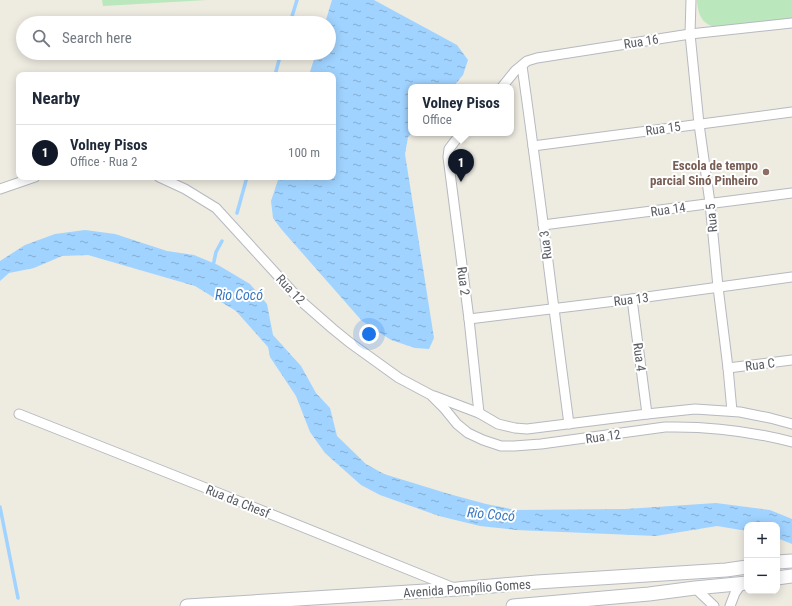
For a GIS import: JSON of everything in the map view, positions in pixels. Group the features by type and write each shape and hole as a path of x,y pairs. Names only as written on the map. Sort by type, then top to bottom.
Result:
{"main road":[{"path":"780,562 792,561"},
{"name":"Avenida Pompílio Gomes","path":"187,606 457,589 537,582 726,570 744,567"},
{"path":"780,578 792,576"},
{"name":"Avenida Pompílio Gomes","path":"513,606 649,594 744,583"}],"street":[{"name":"Rua 5","path":"691,0 690,34 732,411"},
{"name":"Rua 16","path":"505,84 527,61 537,58 690,34 792,23"},
{"name":"Rua 3","path":"522,66 569,424"},
{"name":"Rua 15","path":"533,146 792,112"},
{"name":"Rua 2","path":"460,136 449,149 448,158 469,319 479,413"},
{"path":"0,189 27,180"},
{"name":"Rua 12","path":"166,180 200,197 216,208 301,301 348,342 399,378 431,395 479,413 498,424 527,429 695,409 732,411 770,418 792,424"},
{"name":"Rua 14","path":"543,225 792,192"},
{"name":"Rua 13","path":"469,319 792,277"},
{"name":"Rua 4","path":"632,299 647,414"},
{"name":"Rua C","path":"728,368 792,360"},
{"name":"Rua 12","path":"431,395 457,424 468,433 482,440 501,446 541,444 665,427 734,430 792,442"},
{"name":"Rua da Chesf","path":"19,414 457,589"},
{"path":"730,606 735,593 744,583"},
{"path":"695,588 714,606"}],"green space":[{"path":"102,0 207,0 103,6"},
{"path":"697,0 792,0 792,18 723,28 716,27 711,26 703,20 699,12"}],"water":[{"path":"332,0 374,0 457,45 468,60 463,75 456,84 408,84 409,136 405,154 434,338 429,349 415,348 391,340 362,321 273,218 271,201 278,180 336,180 336,72 310,72 314,60 336,60 336,16 327,16"},
{"name":"Rio Cocó","path":"85,230 115,234 167,251 194,255 218,265 250,284 267,304 273,335 301,366 316,393 330,408 337,436 366,464 384,474 449,494 516,510 626,509 716,503 770,510 792,519 792,544 780,539 780,522 744,522 744,530 717,526 656,536 516,530 480,526 439,516 380,495 361,485 325,453 310,432 296,396 270,357 268,347 236,311 195,286 88,255 62,256 34,268 9,273 0,281 0,261 25,245 55,234"}],"waterway":[{"path":"292,16 297,0"},
{"path":"276,72 279,60"},
{"path":"237,213 246,180"},
{"path":"213,266 216,252 222,241"},
{"path":"0,507 18,598"}],"place":[{"name":"Escola de tempo parcial Sinó Pinheiro","path":"766,172"},
{"name":"Volney Pisos","path":"461,182"}]}
